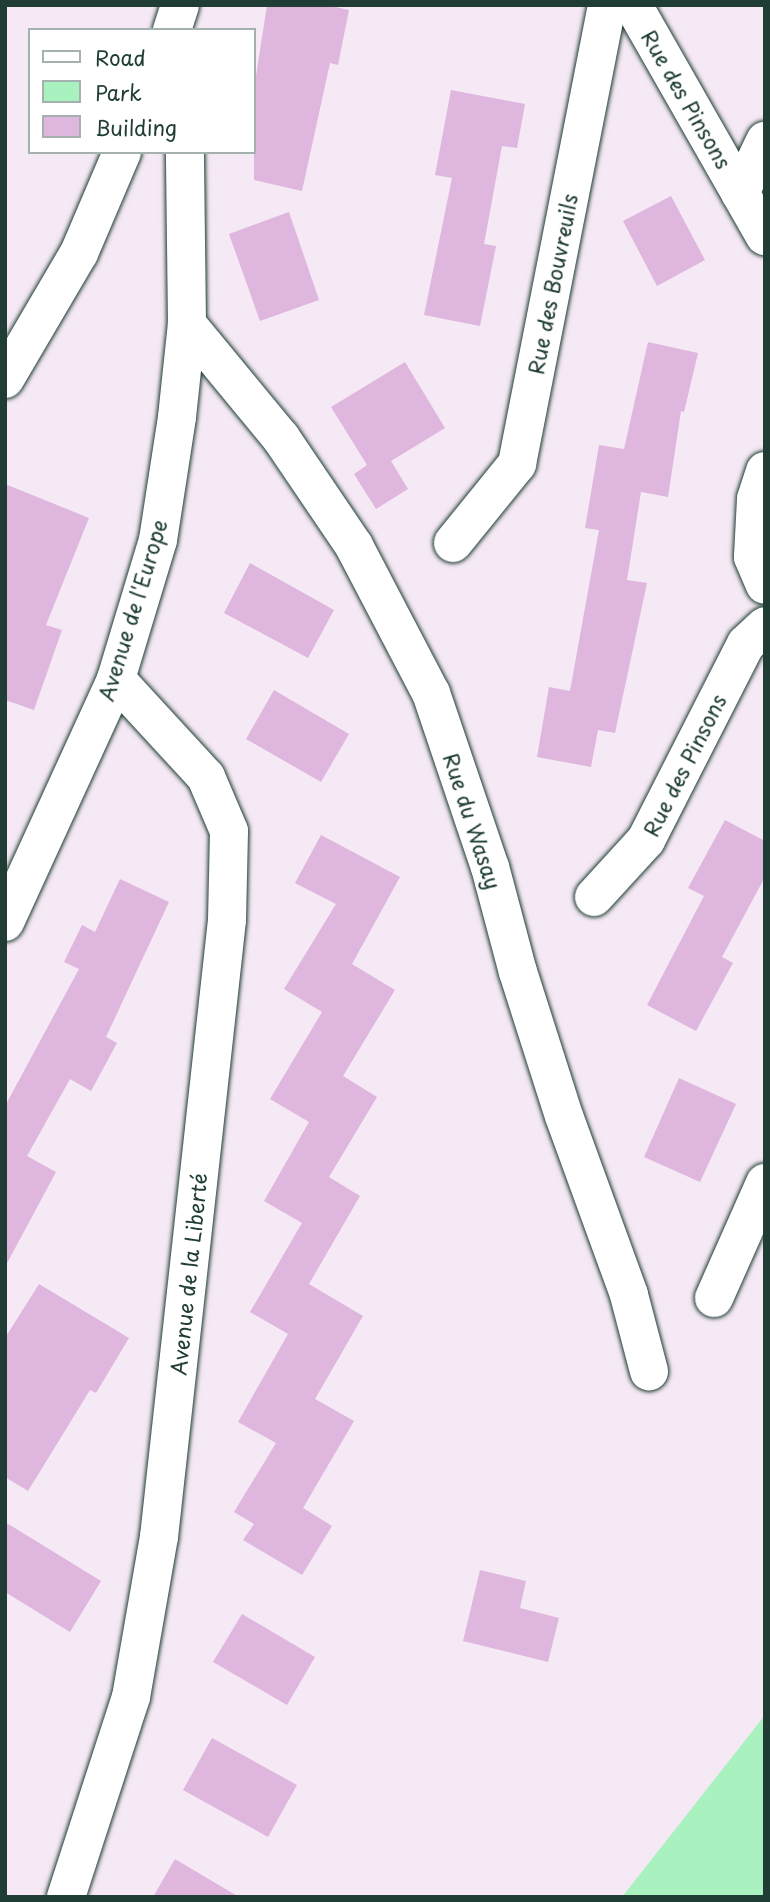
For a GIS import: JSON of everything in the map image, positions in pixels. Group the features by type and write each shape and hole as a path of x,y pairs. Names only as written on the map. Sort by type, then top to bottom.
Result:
{"street":[{"path":"173,28 180,5"},
{"name":"Rue des Bouvreuils","path":"453,543 517,464 607,5"},
{"name":"Rue des Pinsons","path":"633,5 765,236"},
{"name":"Rue des Pinsons","path":"740,193 765,141"},
{"path":"5,379 79,253 121,154"},
{"name":"Avenue de l'Europe","path":"5,922 116,679 158,540 177,417 187,324 185,154"},
{"name":"Rue du Wasay","path":"187,324 281,438 354,546 431,693 490,867 518,972 564,1116 629,1295 649,1371"},
{"path":"765,471 756,499 753,557 765,585"},
{"name":"Rue des Pinsons","path":"594,897 646,840 746,644 765,626"},
{"name":"Avenue de la Liberté","path":"66,1897 131,1697 159,1537 227,919 229,831 206,777 116,679"},
{"path":"714,1298 765,1183"}],"green space":[{"path":"765,1715 765,1897 622,1897"}],"building":[{"path":"267,5 326,5 349,10 338,65 330,63 302,191 254,180 256,76"},
{"path":"451,90 525,104 517,148 502,146 484,244 496,246 480,326 424,315 452,178 435,175"},
{"path":"671,196 705,260 657,286 623,221"},
{"path":"289,212 319,300 260,321 229,234"},
{"path":"648,342 698,353 684,412 681,411 668,497 641,492 627,580 647,583 615,733 598,730 591,767 537,757 549,687 570,691 599,530 585,528 599,445 624,449"},
{"path":"405,362 445,428 391,461 408,489 376,509 354,474 367,465 331,407"},
{"path":"5,484 89,518 46,625 62,630 34,710 5,700"},
{"path":"250,563 334,610 308,658 224,613"},
{"path":"274,690 349,734 321,782 246,739"},
{"path":"725,820 765,841 765,877 722,957 733,963 696,1031 647,1005 704,896 688,888"},
{"path":"321,835 400,877 352,964 395,990 343,1076 377,1097 329,1177 360,1196 309,1284 363,1316 315,1399 354,1421 303,1508 332,1526 302,1575 243,1540 254,1524 234,1512 276,1443 238,1422 288,1334 250,1312 302,1223 264,1201 309,1122 270,1099 322,1012 284,989 336,904 295,883"},
{"path":"120,879 169,902 106,1037 117,1043 91,1091 70,1079 27,1156 56,1172 5,1267 5,1106 79,969 64,962 82,925 95,932"},
{"path":"679,1078 736,1104 700,1182 644,1157"},
{"path":"39,1284 129,1338 96,1393 90,1390 28,1491 5,1477 5,1338"},
{"path":"5,1522 101,1581 70,1632 5,1592"},
{"path":"480,1570 526,1581 520,1608 559,1618 548,1662 463,1641"},
{"path":"242,1614 315,1657 287,1705 213,1662"},
{"path":"212,1738 297,1785 268,1837 183,1790"},
{"path":"175,1859 239,1897 153,1897"}]}
